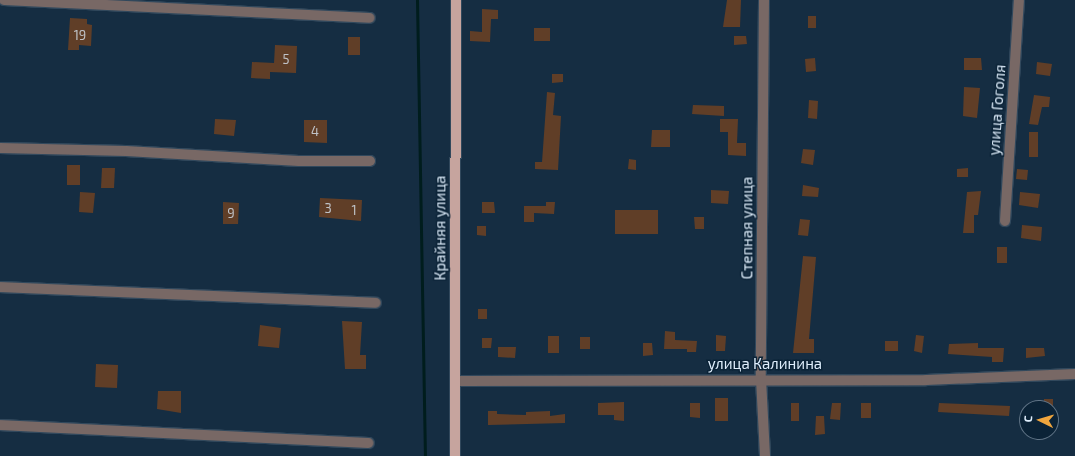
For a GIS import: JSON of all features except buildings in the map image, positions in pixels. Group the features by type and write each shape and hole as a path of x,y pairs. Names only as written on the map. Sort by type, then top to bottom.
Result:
{"main road":[{"name":"Крайняя улица","path":"455,456 456,0"}],"street":[{"path":"4,0 370,18"},
{"name":"Степная улица","path":"764,0 761,379 765,456"},
{"name":"улица Гоголя","path":"1005,221 1019,0"},
{"path":"0,148 126,151 299,161 370,161"},
{"path":"0,287 376,303"},
{"name":"улица Калинина","path":"455,382 761,379 926,380 1075,374"},
{"path":"0,425 369,443"}],"waterway":[{"path":"417,0 425,456"}]}
